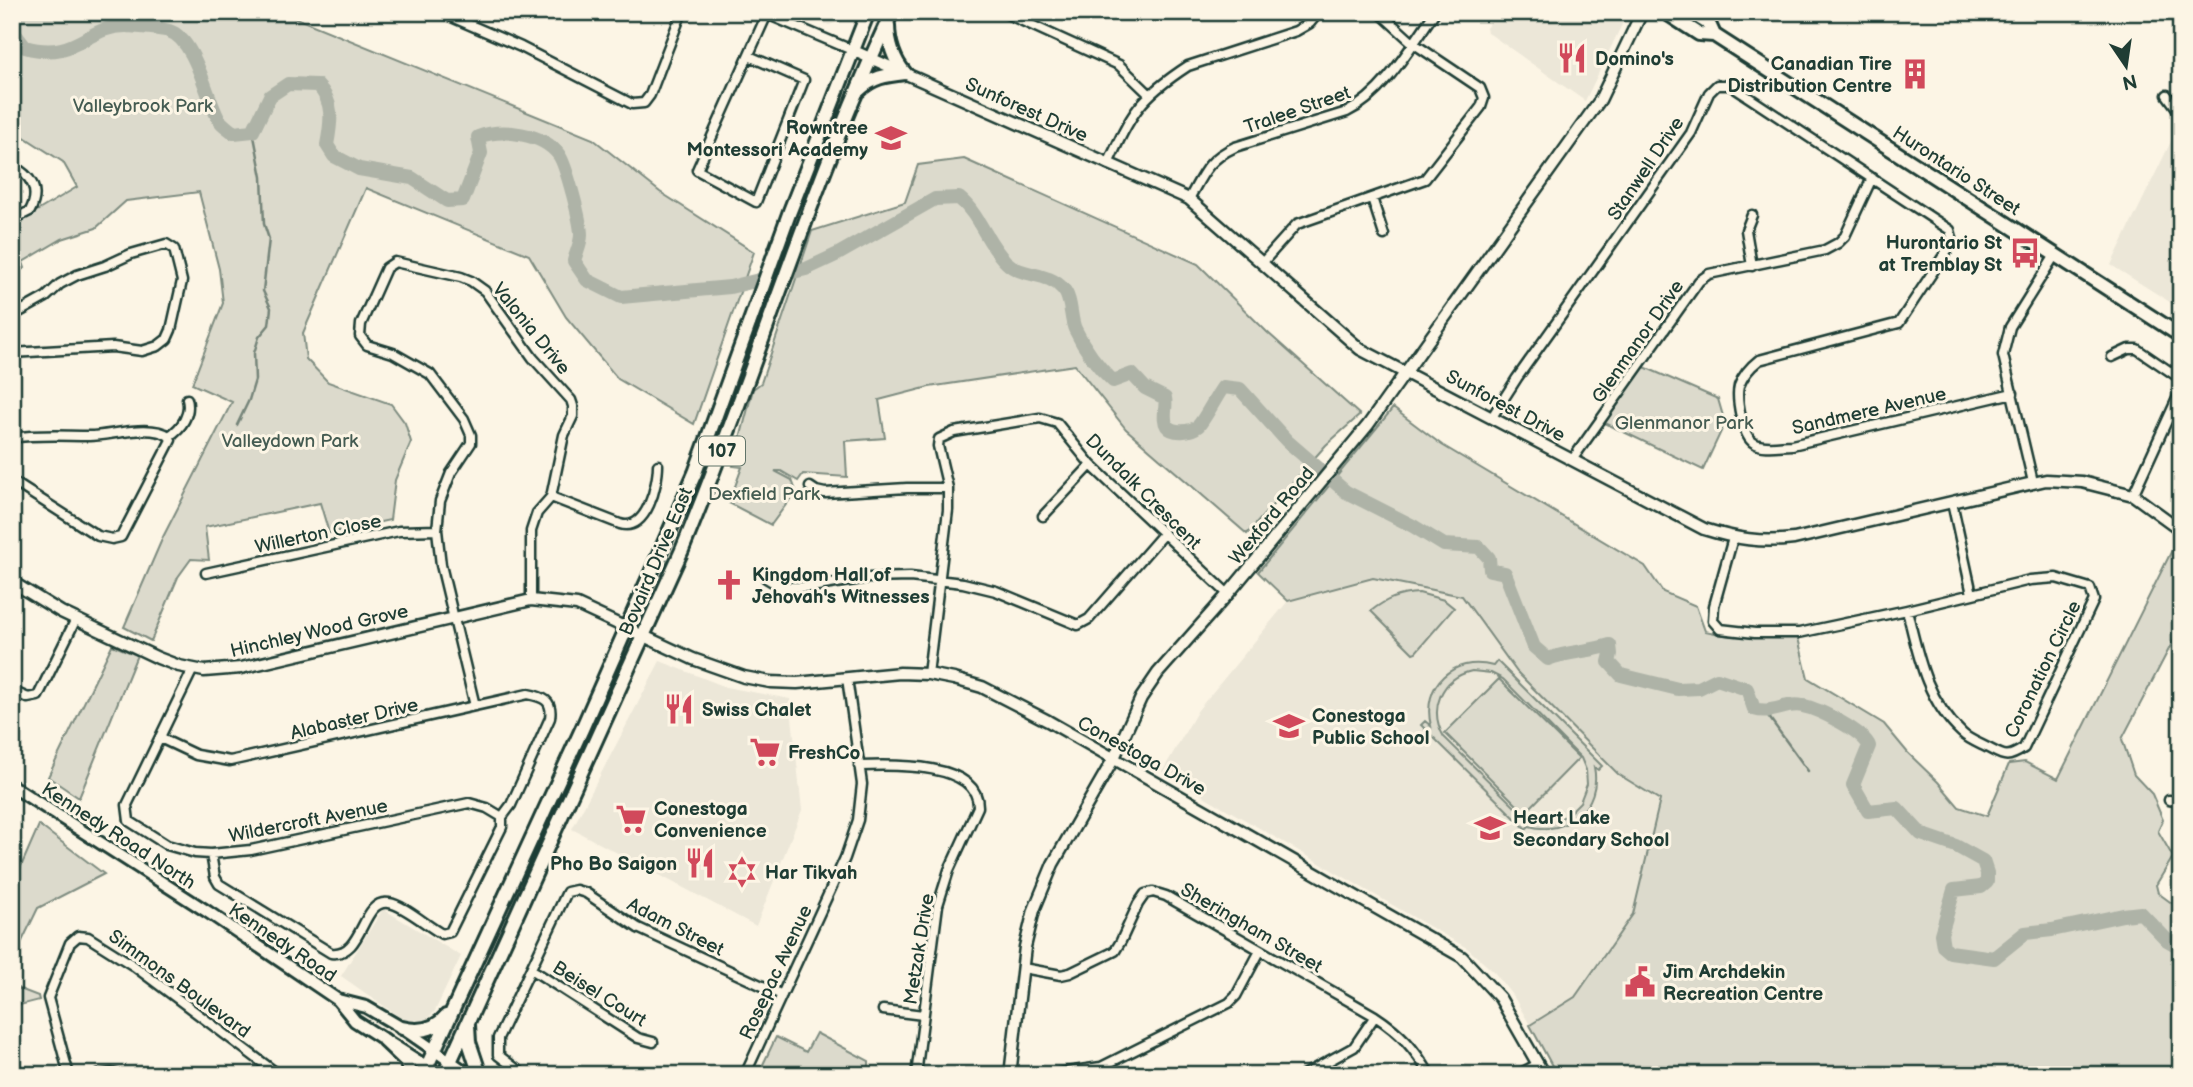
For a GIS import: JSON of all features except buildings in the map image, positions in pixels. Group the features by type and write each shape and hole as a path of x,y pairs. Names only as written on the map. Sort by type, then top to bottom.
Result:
{"main road":[{"name":"Bovaird Drive East","path":"425,1071 695,473 761,297 768,271 867,12"},
{"name":"Hurontario Street","path":"1665,12 1699,34 1714,35 2181,336"},
{"name":"Hurontario Street","path":"1690,12 1709,24 1714,35"},
{"name":"Bovaird Drive East","path":"442,1075 468,1024 645,635 715,470 788,267 854,97 890,16"},
{"path":"854,97 875,78 905,73 889,42 890,16"},
{"name":"Kennedy Road North","path":"12,786 208,912"},
{"name":"Kennedy Road","path":"208,912 338,1000"},
{"path":"338,1000 366,1007 402,1028 470,1075"},
{"path":"338,1000 355,1021 425,1071 442,1075"},
{"path":"402,1028 421,1030 431,1027 440,1023 454,1005"},
{"path":"468,1024 469,1042 480,1075"},
{"path":"384,1040 406,1061 411,1075"}],"street":[{"path":"440,12 521,47 632,104 644,103 650,94 682,12"},
{"path":"1003,12 1023,16 1119,65 1149,94"},
{"path":"1108,164 1127,123 1149,94 1188,66 1296,31 1310,23 1319,12"},
{"path":"1263,262 1297,224 1425,179 1481,107 1484,98 1480,89 1413,43 1379,12"},
{"name":"Tralee Street","path":"1189,199 1210,163 1234,146 1347,112 1363,104 1377,91 1435,12"},
{"name":"Wexford Road","path":"1010,1074 1025,947 1034,910 1054,864 1114,758 1141,698 1158,673 1228,594 1353,443 1406,371 1600,100 1642,12"},
{"path":"749,56 804,80 756,202 697,170 749,56 764,13 852,50"},
{"name":"Sunforest Drive","path":"852,50 1189,199 1360,349 1704,529 1732,538 1767,542 2033,482 2082,482 2133,495 2181,530"},
{"name":"Stanwell Drive","path":"1492,417 1691,133 1709,93 1717,85 1730,85 1872,178"},
{"path":"2167,96 2181,114"},
{"path":"12,166 28,176 35,191 30,211 12,220"},
{"name":"Glenmanor Drive","path":"1572,460 1699,281 1709,274 1825,250 1838,243 1872,178"},
{"name":"Sandmere Avenue","path":"1872,178 1950,230 1950,246 1899,323 1759,360 1750,367 1738,389 1745,434 1754,443 1768,446 1792,444 2012,393"},
{"path":"1372,198 1384,235"},
{"path":"1752,215 1746,230 1752,266"},
{"path":"12,316 77,275 166,244 174,249 182,281 167,339 158,346 142,351 113,347 12,353"},
{"path":"2033,482 2003,355 2010,327 2055,255"},
{"name":"Valonia Drive","path":"475,706 441,565 437,530 440,501 451,473 471,443 471,435 464,419 430,374 361,341 361,324 386,268 395,262 461,277 485,291 533,358 570,400 573,416 564,435 551,498 537,513 531,531 531,600"},
{"path":"2112,357 2129,349 2137,349 2181,379"},
{"path":"2133,495 2181,390"},
{"path":"169,436 182,425 188,407 187,399"},
{"name":"Dundalk Crescent","path":"928,674 948,510 948,488 938,446 939,439 954,432 1040,418 1057,423 1091,466 1228,594"},
{"path":"12,438 161,431 171,440 121,537 111,539 98,536 12,481"},
{"path":"551,498 626,526 632,525 640,520 658,486 658,465"},
{"path":"1043,516 1091,466"},
{"path":"810,487 825,493 948,488"},
{"path":"1952,502 1972,594"},
{"name":"Willerton Close","path":"206,573 399,531 437,530"},
{"path":"766,578 781,587 811,587 868,578 939,580 996,591 1078,625 1089,618 1164,533"},
{"name":"Coronation Circle","path":"1732,538 1714,606 1713,621 1720,629 1755,633 1799,633 2030,580 2056,578 2090,588 2094,600 2024,748 2013,756 2005,756 1963,735 1935,699 1926,684 1907,610"},
{"name":"Hinchley Wood Grove","path":"12,582 76,620 158,658 193,669 216,671 241,668 531,600 577,605 645,635"},
{"path":"12,691 28,698 38,696 76,620"},
{"name":"Conestoga Drive","path":"645,635 693,659 744,677 770,682 797,683 875,674 928,674 982,687 1114,758 1462,957 1500,998 1544,1075"},
{"name":"Wildercroft Avenue","path":"193,669 127,805 128,817 142,831 167,845 195,853 211,854 251,850 469,803 480,805 502,817"},
{"name":"Rosepac Avenue","path":"745,1075 845,858 861,804 859,766 847,678"},
{"name":"Alabaster Drive","path":"160,738 196,755 230,761 528,694 544,698 551,709 550,718 511,806 502,817"},
{"name":"Metzak Drive","path":"859,766 898,765 927,768 952,775 975,789 979,796 978,807 949,870 939,905 916,1075"},
{"path":"2169,800 2181,802"},
{"path":"211,854 219,884 289,929 331,953 338,954 347,951 374,908 384,902 394,904 442,934 450,932 502,827 502,817"},
{"name":"Adam Street","path":"524,1075 498,1055 498,1038 567,892 576,890 586,893 638,928 782,995"},
{"name":"Sheringham Street","path":"1023,968 1061,975 1115,951 1145,894 1153,892 1167,895 1375,1016 1398,1032 1417,1053 1430,1075"},
{"name":"Simmons Boulevard","path":"69,1075 48,998 70,943 78,936 88,937 134,966 279,1075"},
{"path":"1010,1074 1101,1071 1229,1003 1236,996 1260,950"},
{"name":"Beisel Court","path":"531,969 638,1038 653,1042"},
{"path":"883,1010 923,1015"},
{"path":"1303,1075 1354,1047 1375,1016"},
{"path":"1517,1075 1538,1064"},
{"path":"98,1075 121,1075"}],"shaded area":[{"path":"791,12 849,12 845,20 829,25"},
{"path":"1499,12 1628,12 1585,101 1487,32 1486,28"},
{"path":"2181,121 2181,309 2111,265"},
{"name":"Heart Lake Secondary School","path":"1373,578 1462,596 1517,672 1618,774 1661,800 1633,914 1575,997 1530,1025 1515,999 1494,972 1467,948 1162,772 1198,710 1288,601"},
{"path":"660,661 726,687 790,699 802,810 756,926 572,829"},
{"path":"383,909 461,956 435,1011 425,1021 411,1023 404,1020 341,976"}],"green space":[{"name":"Valleybrook Park","path":"12,12 281,12 593,139 660,192 754,252 694,424 618,379 566,317 529,255 366,188 303,333 306,359 328,382 391,404 405,423 411,442 395,480 390,520 329,533 320,503 205,527 209,560 191,559 178,577 151,641 124,627 163,537 232,402 192,384 223,303 219,269 199,192 126,201 96,228 62,239 23,262 25,268 12,275 12,257 15,255 12,249 12,226 77,187 63,162 15,131 12,126"},
{"name":"Dexfield Park","path":"964,159 1198,264 1267,332 1360,415 1326,445 1247,534 1126,429 1075,365 929,387 879,400 885,438 845,441 847,477 803,474 798,481 781,471 775,471 792,480 796,491 771,525 729,503 742,467 733,466 753,389 761,383 812,231 905,202 918,165"},
{"name":"Glenmanor Park","path":"1642,366 1718,399 1725,423 1703,470 1605,423"},
{"path":"1393,408 1442,445 1645,566 1663,592 1696,606 1705,631 1729,636 1798,638 1808,678 1884,724 1959,807 1987,816 2009,764 2025,762 2058,779 2177,540 2181,545 2181,626 2122,739 2134,775 2152,794 2163,820 2158,831 2173,857 2156,885 2158,893 2181,910 2181,1075 2016,1075 1996,1070 1986,1075 1557,1075 1530,1025 1575,997 1633,914 1660,800 1618,774 1517,672 1462,596 1373,578 1288,601 1258,572"},
{"path":"1419,593 1444,600 1454,608 1413,653 1371,611 1393,598"},
{"path":"112,645 137,655 79,798 48,777"},
{"path":"1497,661 1602,766 1598,770 1594,767 1593,794 1587,806 1568,822 1556,827 1529,826 1526,829 1421,725 1425,721 1431,726 1431,698 1443,676 1465,665 1493,666","holes":["1472,671 1491,673 1503,679 1581,758 1586,770 1587,784 1580,802 1566,816 1553,821 1539,821 1520,812 1444,737 1437,716 1440,696 1445,688 1452,680"]},
{"path":"1499,679 1579,758 1525,813 1445,733"},
{"path":"39,825 104,874 38,908 12,962 12,887"},
{"path":"12,986 38,996 39,1000 12,1007"},
{"path":"816,1033 869,1061 869,1075 758,1075 776,1037 806,1052"}],"waterway":[{"path":"12,30 25,47 43,50 69,47 113,27 169,31 186,45 199,69 218,118 234,133 253,131 270,96 288,84 317,85 327,98 329,106 327,145 334,156 359,169 412,178 447,201 463,200 481,153 478,137 499,133 533,137 559,155 573,194 581,235 574,261 587,280 621,297 730,287 806,269 935,199 959,198 973,213 1006,262 1012,267 1050,279 1063,289 1079,336 1092,357 1113,381 1132,374 1145,388 1165,398 1165,420 1170,429 1187,431 1195,428 1223,387 1240,389 1287,441 1346,492 1444,545 1479,547 1489,558 1490,570 1505,573 1534,647 1548,659 1610,645 1609,662 1621,675 1678,689 1699,688 1717,679 1747,689 1754,709 1803,706 1830,716 1859,734 1869,746 1853,785 1868,811 1897,808 1921,834 1956,846 1983,861 1987,882 1981,887 1954,890 1941,934 1943,946 1950,952 1994,958 2025,933 2141,913 2167,940 2181,948"},
{"path":"237,425 255,380 254,353 259,337 269,325 271,308 263,291 269,239 264,224 262,177 253,131"},
{"path":"1766,713 1808,771"}],"place":[{"name":"Domino's","path":"1572,58"},
{"name":"Canadian Tire Distribution Centre","path":"1915,74"},
{"name":"Rowntree Montessori Academy","path":"891,138"},
{"name":"Hurontario St at Tremblay St","path":"2025,253"},
{"name":"Kingdom Hall of Jehovah's Witnesses","path":"729,585"},
{"name":"Swiss Chalet","path":"679,709"},
{"name":"Conestoga Public School","path":"1289,726"},
{"name":"FreshCo","path":"765,752"},
{"name":"Conestoga Convenience","path":"631,819"},
{"name":"Heart Lake Secondary School","path":"1490,828"},
{"name":"Pho Bo Saigon","path":"700,863"},
{"name":"Har Tikvah","path":"742,872"},
{"name":"Jim Archdekin Recreation Centre","path":"1640,982"}],"park label":[{"name":"Valleydown Park","path":"290,440"}]}
